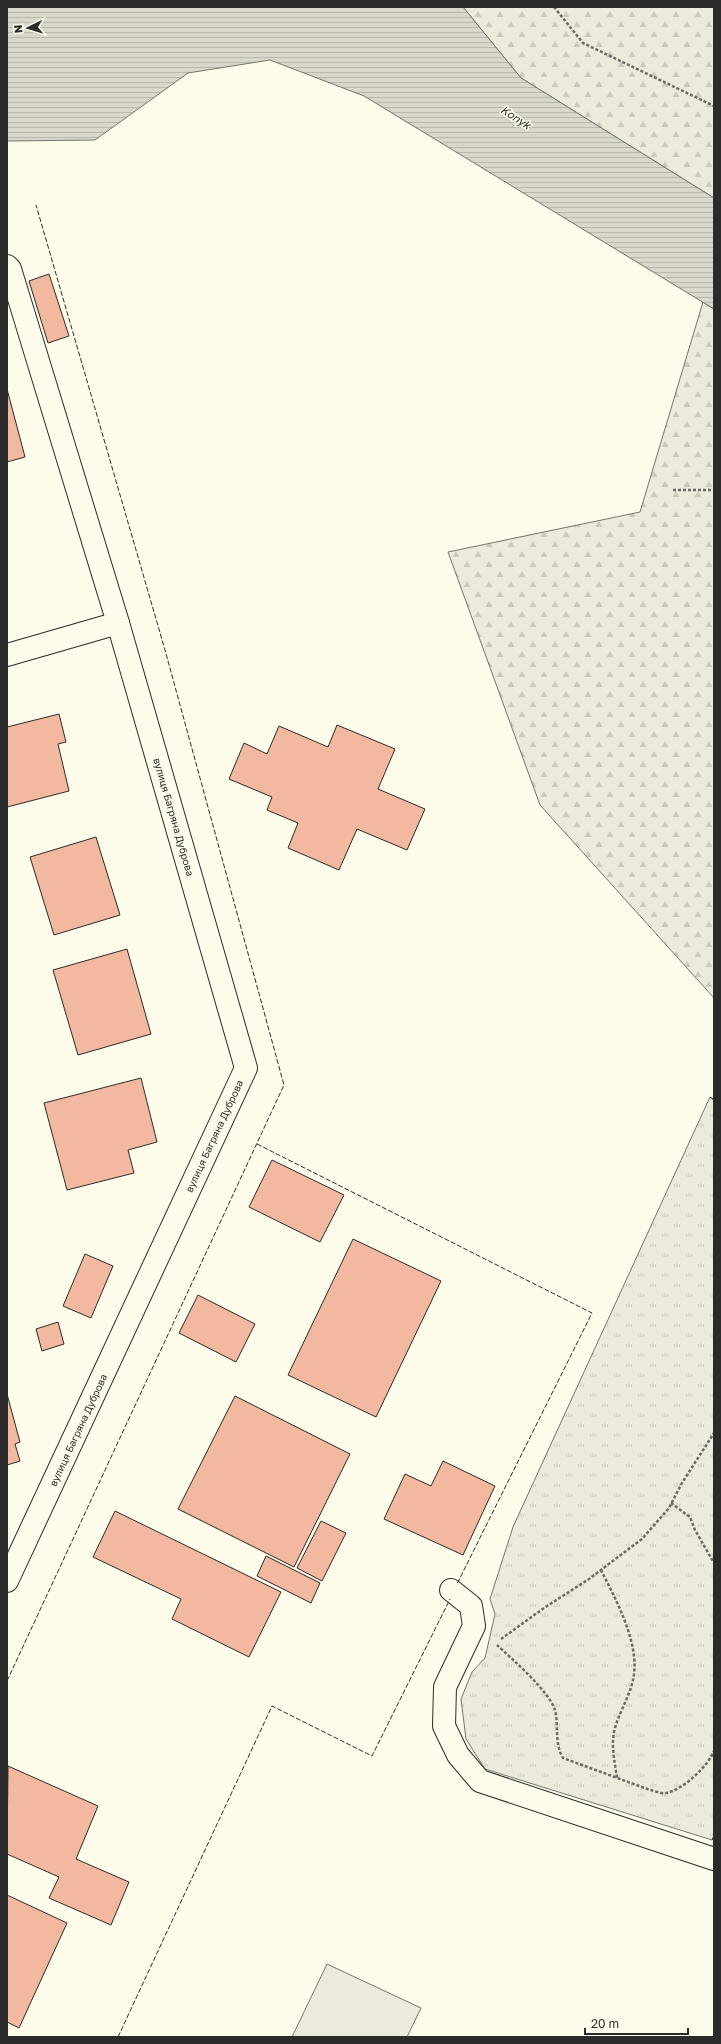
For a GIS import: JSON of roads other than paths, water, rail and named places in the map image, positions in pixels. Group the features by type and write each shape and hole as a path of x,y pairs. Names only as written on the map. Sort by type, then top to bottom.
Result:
{"street":[{"name":"вулиця Багряна Дуброва","path":"7,266 10,269 118,623 246,1068 7,1581"},
{"path":"7,655 118,623"},
{"path":"451,1590 472,1606 474,1626 445,1687 444,1726 458,1755 480,1781 714,1859"}],"water":[{"name":"Konyk","path":"7,7 463,7 521,78 714,198 714,309 364,96 270,60 188,73 95,140 7,141"}]}
